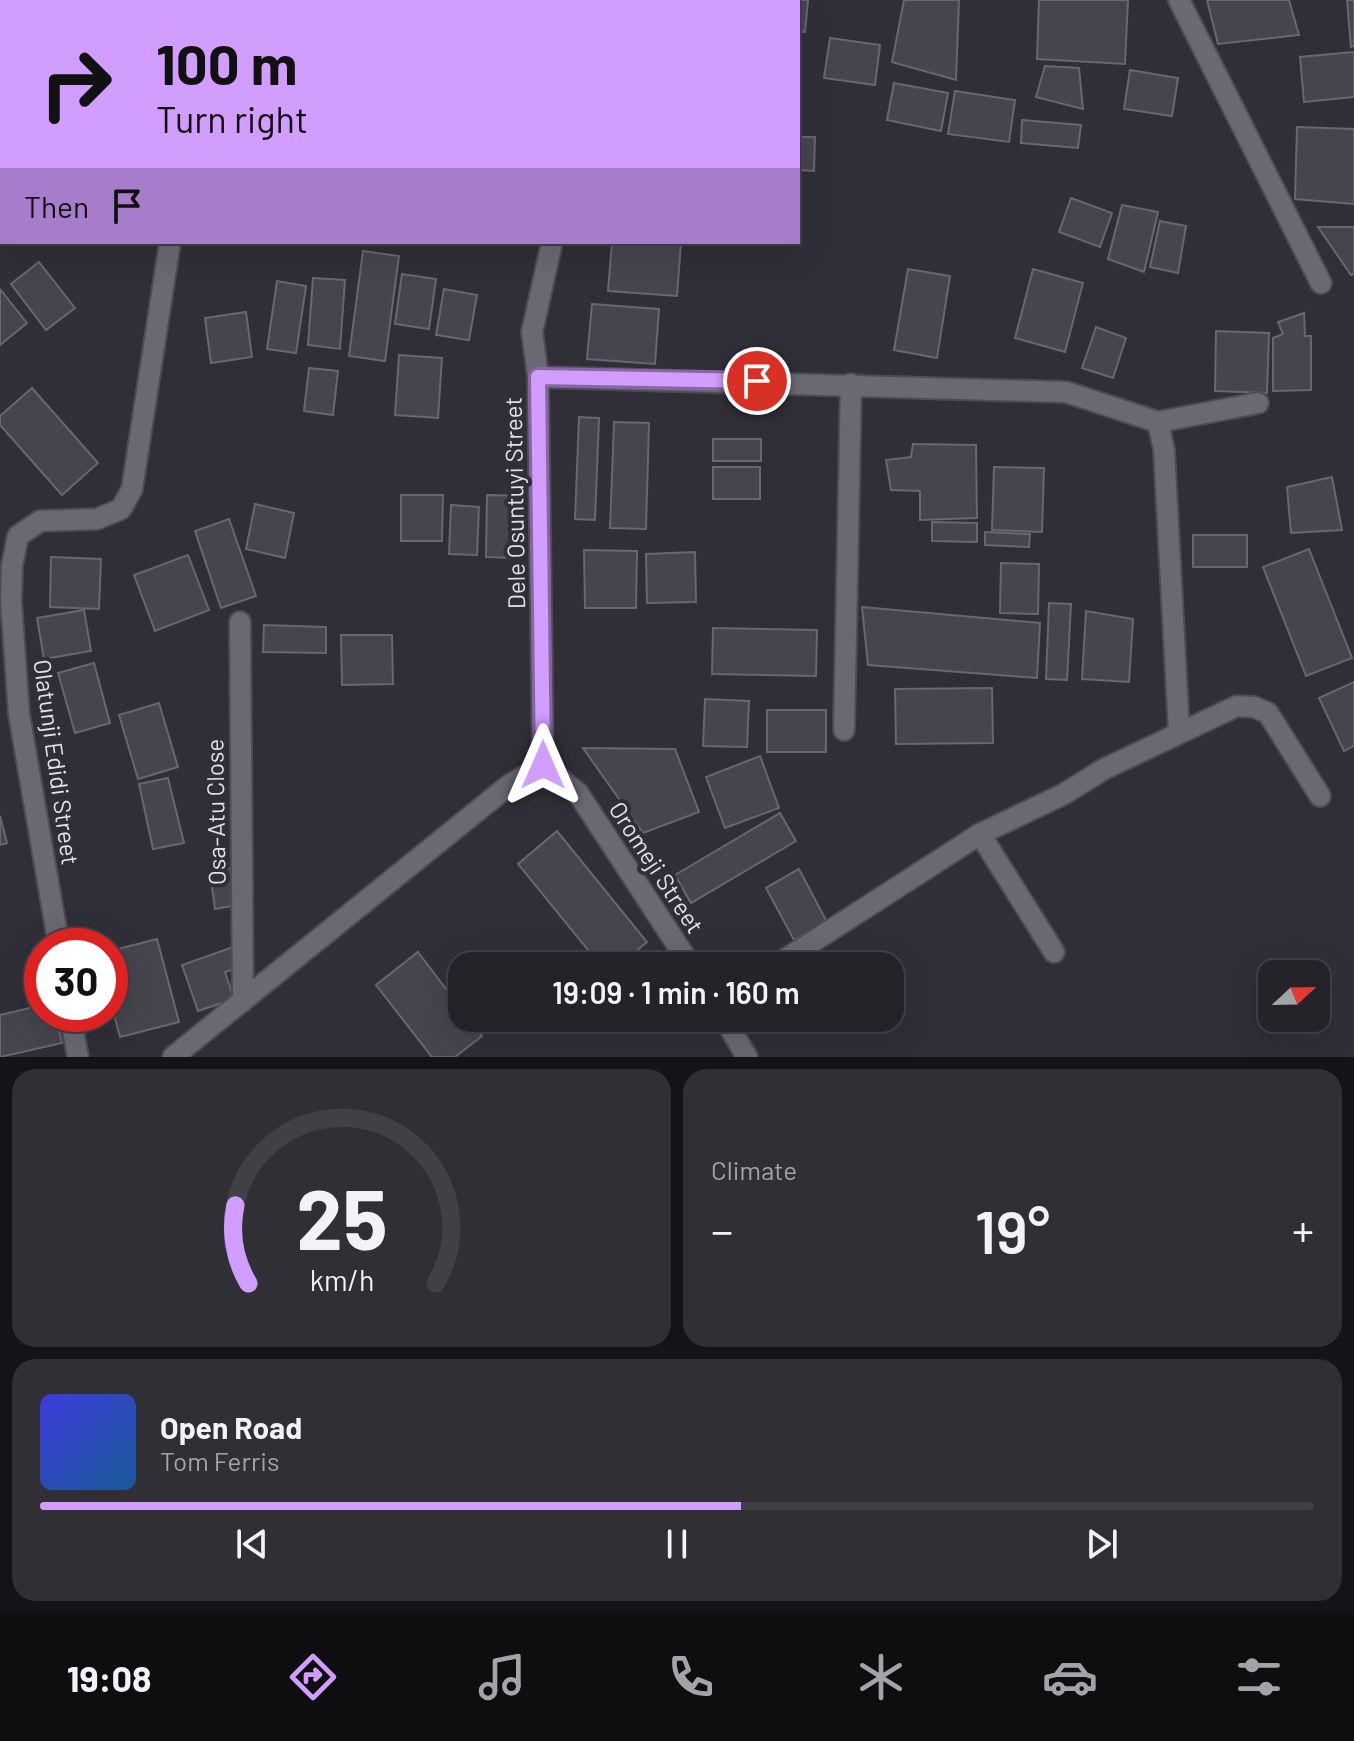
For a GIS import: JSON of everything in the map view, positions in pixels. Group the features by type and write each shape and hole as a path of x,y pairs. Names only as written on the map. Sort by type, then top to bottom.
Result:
{"street":[{"path":"1179,0 1321,283"},
{"name":"Olatunji Edidi Street","path":"56,928 19,714 12,565 18,536 40,521 97,519 121,509 132,489 170,244"},
{"name":"Dele Osuntuyi Street","path":"543,765 538,377 532,332 552,244"},
{"path":"538,377 1066,392 1158,422 1258,403"},
{"path":"844,730 851,384"},
{"path":"1158,422 1164,450 1179,731"},
{"name":"Osa-Atu Close","path":"240,622 243,1001"},
{"path":"797,952 980,834 1064,794 1082,780 1179,731 1237,706 1268,713 1320,796"},
{"path":"173,1057 508,786 543,765"},
{"name":"Oromeji Street","path":"543,765 578,793 682,952"},
{"path":"980,834 1054,952"},
{"path":"73,1032 78,1057"},
{"path":"732,1032 747,1057"}],"building":[{"path":"800,0 808,0 805,32 800,31"},
{"path":"904,0 959,0 956,80 892,62"},
{"path":"1039,0 1128,0 1125,64 1037,59"},
{"path":"1207,0 1289,0 1299,35 1218,44"},
{"path":"1347,0 1354,0 1354,46 1351,47"},
{"path":"830,38 880,45 875,85 824,78"},
{"path":"1354,52 1354,97 1304,102 1300,57"},
{"path":"1045,66 1079,68 1083,109 1036,97"},
{"path":"1130,70 1178,78 1172,116 1124,109"},
{"path":"894,83 948,93 941,131 887,120"},
{"path":"955,91 1015,100 1009,142 948,134"},
{"path":"1022,120 1081,125 1078,148 1021,143"},
{"path":"1297,127 1354,129 1354,204 1295,199"},
{"path":"800,137 815,137 814,171 800,170"},
{"path":"1071,198 1112,213 1100,247 1059,232"},
{"path":"1122,205 1158,212 1144,272 1108,259"},
{"path":"1160,221 1186,226 1178,273 1150,267"},
{"path":"1318,227 1354,227 1354,274 1351,275"},
{"path":"612,244 681,244 677,296 608,291"},
{"path":"363,251 399,256 385,361 349,356"},
{"path":"39,262 75,308 46,330 11,284"},
{"path":"908,269 950,276 937,358 894,350"},
{"path":"1033,269 1083,283 1065,352 1015,338"},
{"path":"402,274 436,279 429,329 395,324"},
{"path":"313,278 345,280 340,349 308,345"},
{"path":"277,281 306,286 296,353 267,349"},
{"path":"0,289 27,323 0,345"},
{"path":"444,289 477,295 469,340 436,335"},
{"path":"592,304 659,309 655,364 587,359"},
{"path":"246,312 252,357 211,363 205,318"},
{"path":"1304,313 1305,336 1311,336 1311,390 1273,391 1273,338 1283,334 1278,322"},
{"path":"1096,327 1126,338 1113,378 1082,368"},
{"path":"1216,331 1269,333 1267,393 1215,391"},
{"path":"399,355 442,358 438,418 395,415"},
{"path":"309,368 338,371 333,415 304,411"},
{"path":"32,388 98,463 62,495 0,425 0,416"},
{"path":"579,417 599,418 595,520 575,519"},
{"path":"614,422 649,423 646,529 610,528"},
{"path":"713,439 761,439 761,461 713,461"},
{"path":"913,444 976,445 977,518 920,520 920,491 891,490 886,460 911,457"},
{"path":"713,467 760,467 760,499 713,499"},
{"path":"994,467 1044,468 1042,532 992,530"},
{"path":"1332,477 1342,530 1291,533 1287,487"},
{"path":"401,495 443,495 442,541 401,541"},
{"path":"487,495 524,496 523,558 486,557"},
{"path":"255,504 294,513 285,558 246,549"},
{"path":"451,505 479,507 477,555 449,554"},
{"path":"229,519 256,596 221,608 195,531"},
{"path":"932,522 977,523 977,542 932,541"},
{"path":"985,532 1030,534 1029,547 985,545"},
{"path":"1193,535 1247,535 1247,567 1193,567"},
{"path":"1309,549 1352,658 1306,676 1263,567"},
{"path":"584,550 637,551 636,608 585,608"},
{"path":"695,552 696,602 647,603 646,554"},
{"path":"188,555 209,610 155,631 134,575"},
{"path":"51,557 101,559 99,609 50,607"},
{"path":"1001,563 1039,564 1038,614 1000,613"},
{"path":"1049,603 1071,604 1067,680 1046,679"},
{"path":"862,607 1040,623 1037,678 868,665"},
{"path":"84,610 91,651 44,659 37,618"},
{"path":"1086,611 1133,619 1129,682 1082,679"},
{"path":"264,625 326,627 326,653 263,652"},
{"path":"713,628 817,630 816,676 712,674"},
{"path":"341,635 392,635 393,684 342,685"},
{"path":"94,663 110,723 75,733 58,673"},
{"path":"1354,682 1354,746 1344,751 1319,698"},
{"path":"992,688 993,743 896,744 895,689"},
{"path":"705,699 749,701 747,747 703,746"},
{"path":"159,703 178,767 138,779 119,715"},
{"path":"767,710 826,710 826,752 767,752"},
{"path":"583,748 675,749 699,812 643,833"},
{"path":"760,756 779,808 725,828 706,777"},
{"path":"168,778 184,843 153,849 139,784"},
{"path":"780,813 796,841 691,903 675,875"},
{"path":"0,816 7,843 0,845"},
{"path":"557,831 647,942 635,952 590,952 518,864"},
{"path":"231,868 237,905 215,909 210,872"},
{"path":"799,869 827,922 794,940 766,888"},
{"path":"157,939 179,1022 120,1037 119,1032 128,1032 128,946"},
{"path":"233,947 240,967 225,972 234,999 198,1011 182,965"},
{"path":"418,952 448,992 448,1032 479,1032 482,1036 455,1057 432,1057 376,985"},
{"path":"24,1009 24,1032 59,1032 62,1043 0,1057 0,1015"}],"route":[{"path":"543,765 538,377 757,381"}]}
